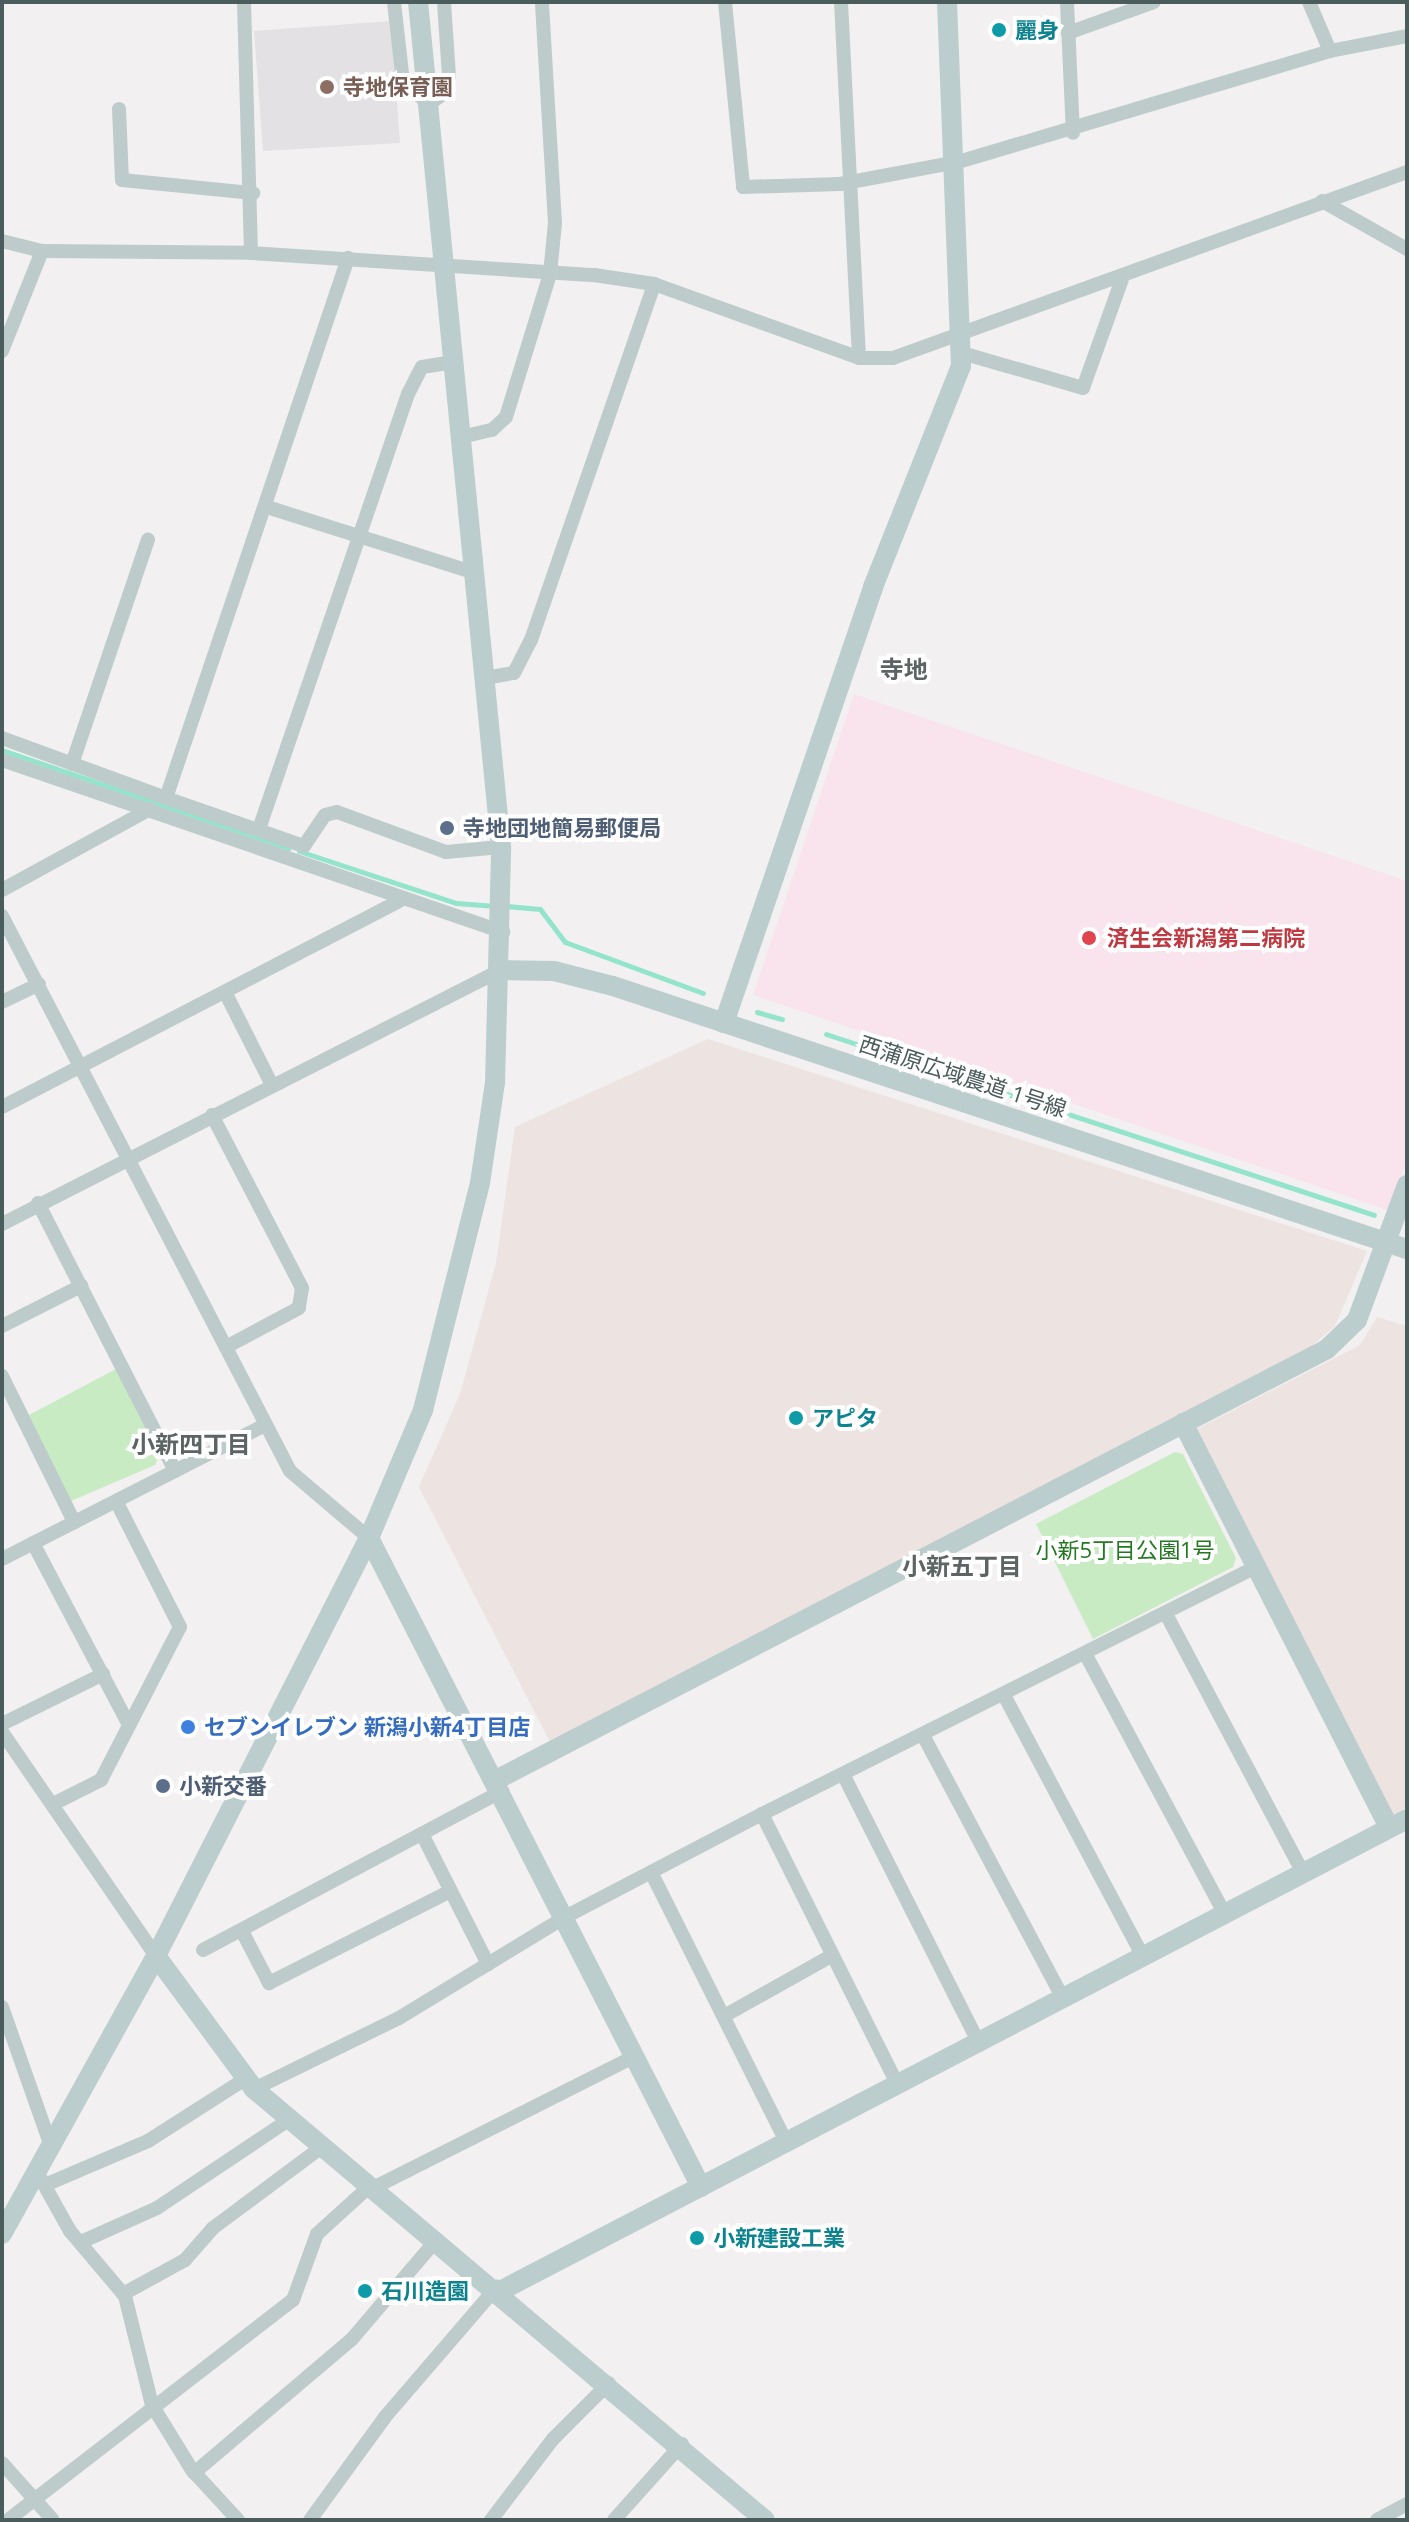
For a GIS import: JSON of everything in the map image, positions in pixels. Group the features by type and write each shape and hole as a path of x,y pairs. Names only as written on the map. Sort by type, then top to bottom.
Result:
{"street":[{"path":"244,2 253,193 251,253"},
{"path":"394,2 403,82 429,104"},
{"path":"429,104 444,93 449,76 444,2"},
{"path":"461,437 506,417 550,274 555,223 542,2"},
{"path":"725,2 743,187 853,181 958,162 1073,133 1330,51 1407,36"},
{"path":"841,2 853,181 859,358"},
{"path":"724,1023 873,587 952,399 963,345 958,162 947,2"},
{"path":"1067,2 1073,133"},
{"path":"1068,33 1154,2"},
{"path":"1309,2 1330,51"},
{"path":"2,2234 41,2178 50,2143 156,1956 369,1538 423,1410 460,1280 495,1083 503,932 501,847 419,11"},
{"path":"119,109 122,180 253,193"},
{"path":"2,241 42,251 251,253 348,258 446,270 550,274 654,284 859,358 893,358 963,345 1322,201 1407,172"},
{"path":"1322,201 1407,249"},
{"path":"2,351 42,251"},
{"path":"166,798 267,507 348,258"},
{"path":"963,345 1083,388 1122,279"},
{"path":"485,678 514,673 531,640 654,284"},
{"path":"259,829 355,537 422,367 454,362"},
{"path":"267,507 475,573"},
{"path":"72,764 148,539"},
{"path":"2,738 304,846 325,815 337,812 446,852 501,847"},
{"path":"2,760 150,809 400,901 503,932"},
{"path":"2,890 150,809"},
{"path":"2,1107 400,901"},
{"path":"2,916 129,1156 265,1425 302,1488 369,1538 499,1785 701,2187"},
{"path":"2,1224 129,1156 501,970"},
{"name":"西蒲原広域農道 1号線","path":"501,970 578,976 1407,1249"},
{"path":"2,1002 39,984"},
{"path":"225,992 272,1085"},
{"path":"212,1115 302,1288 299,1308 226,1347"},
{"path":"203,1950 422,1834 499,1785 1344,1335 1357,1320 1407,1185"},
{"path":"38,1203 175,1471"},
{"path":"2,1326 81,1286"},
{"path":"2,1376 74,1522"},
{"path":"310,2520 385,2417 500,2289 788,2145 1224,1912 1398,1824 1254,1568 1183,1423"},
{"path":"2,1559 265,1425"},
{"path":"53,1804 101,1780 180,1627 116,1501"},
{"path":"33,1543 129,1725"},
{"path":"41,2178 148,2141 249,2084 399,2018 565,1917 762,1814 1087,1657 1254,1568"},
{"path":"1166,1614 1303,1873"},
{"path":"1087,1657 1224,1912"},
{"path":"2,1724 103,1674"},
{"path":"1005,1697 1143,1956"},
{"path":"2,1732 156,1956 249,2084 500,2289 682,2444 765,2520"},
{"path":"924,1737 1064,2000"},
{"path":"844,1776 980,2045"},
{"path":"762,1814 899,2087"},
{"path":"422,1834 488,1964"},
{"path":"651,1872 788,2145"},
{"path":"242,1931 269,1983 450,1891"},
{"path":"724,2016 831,1956"},
{"path":"2,2007 50,2143"},
{"path":"8,2520 30,2498 293,2300 317,2234 372,2187 634,2057"},
{"path":"81,2242 157,2208 290,2119"},
{"path":"123,2294 185,2260 213,2228 323,2146"},
{"path":"41,2178 81,2242 123,2294 152,2405 194,2473 238,2520"},
{"path":"194,2473 352,2339 437,2239"},
{"path":"491,2520 553,2439 609,2383"},
{"path":"614,2520 682,2444"},
{"path":"2,2463 30,2498 53,2520"},
{"path":"1377,2520 1407,2504"}],"shaded area":[{"name":"寺地保育園","path":"391,21 400,143 263,151 254,31"},
{"name":"済生会新潟第二病院","path":"854,694 1407,881 1407,1159 1390,1211 753,995"},
{"path":"708,1039 1367,1251 1335,1326 1307,1350 550,1742 419,1487 460,1394 496,1263 515,1127"},
{"path":"1377,1317 1407,1326 1407,1807 1392,1815 1197,1429 1360,1345"}],"green space":[{"path":"116,1369 159,1456 155,1465 71,1501 29,1415"},
{"name":"小新5丁目公園1号","path":"1175,1452 1183,1454 1236,1558 1233,1567 1093,1639 1036,1524"}],"waterway":[{"path":"2,750 289,848"},
{"path":"299,851 456,903 496,906"},
{"path":"506,906 540,909 565,942 703,993"},
{"path":"757,1012 782,1019"},
{"path":"826,1034 1374,1215"}],"place":[{"name":"麗身","path":"999,30"},
{"name":"寺地保育園","path":"327,87"},
{"name":"寺地団地簡易郵便局","path":"447,828"},
{"name":"済生会新潟第二病院","path":"1089,938"},
{"name":"アピタ","path":"796,1418"},
{"name":"セブンイレブン 新潟小新4丁目店","path":"188,1727"},
{"name":"小新交番","path":"163,1786"},
{"name":"小新建設工業","path":"697,2238"},
{"name":"石川造園","path":"365,2291"}],"district":[{"name":"寺地","path":"904,669"},
{"name":"小新四丁目","path":"191,1444"},
{"name":"小新五丁目","path":"962,1566"}]}
